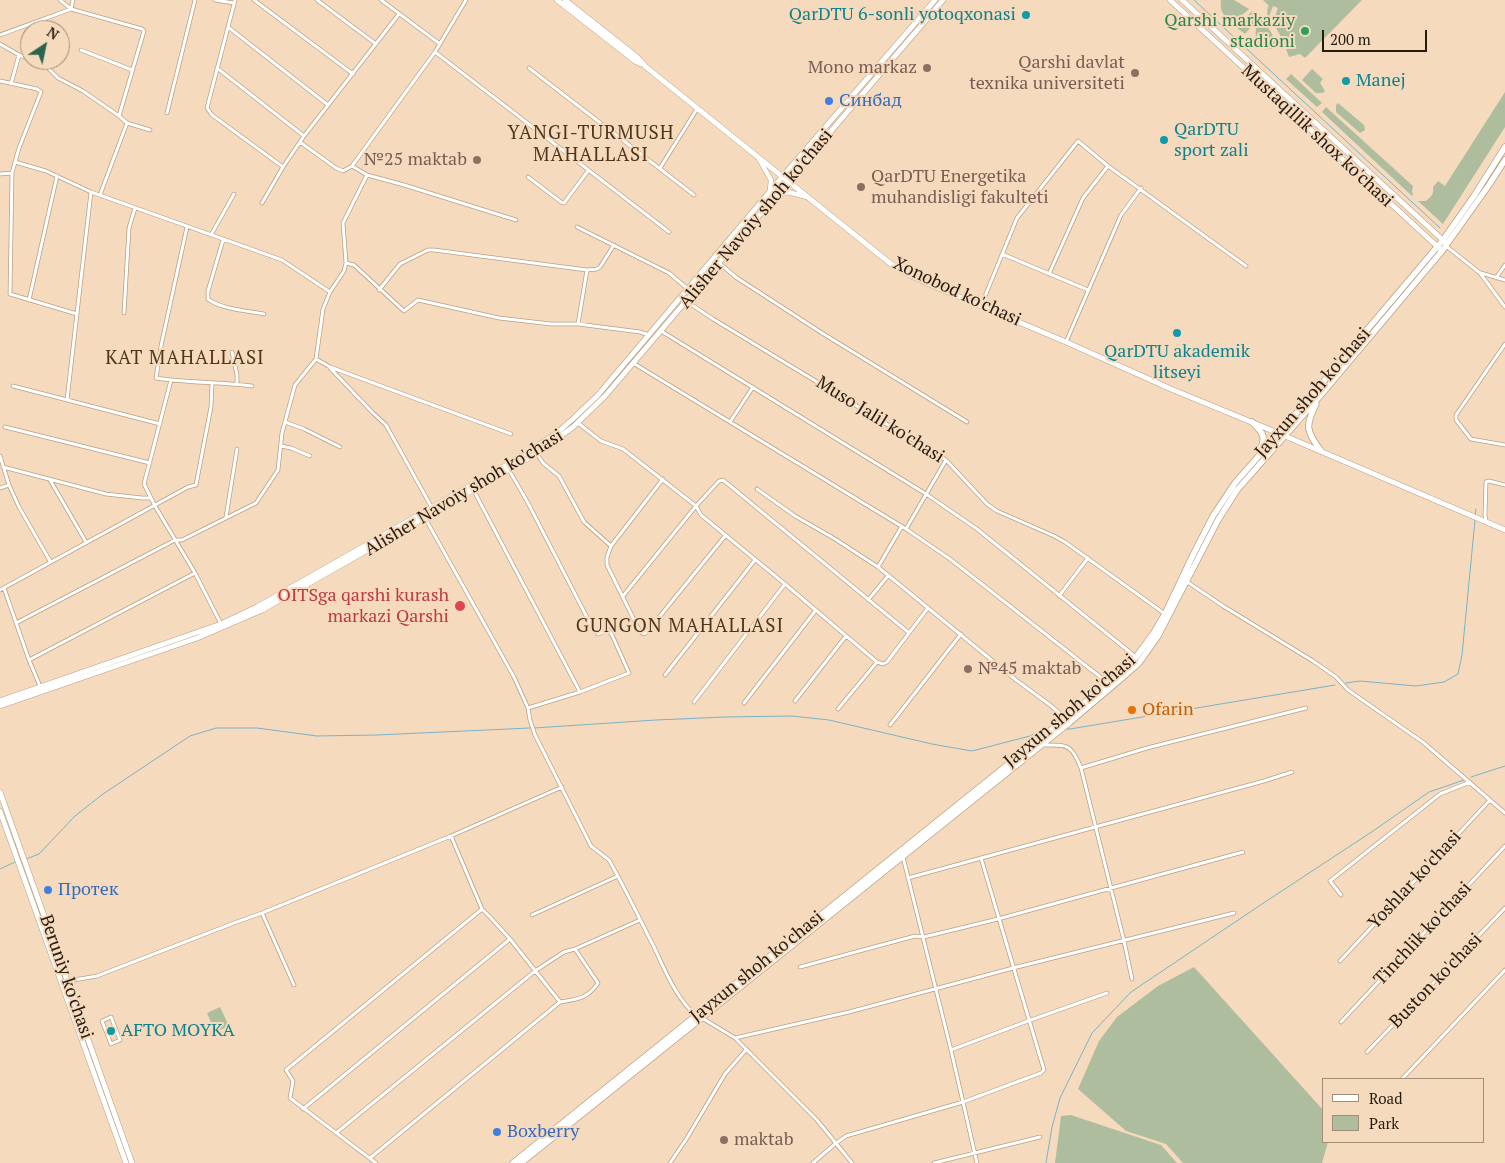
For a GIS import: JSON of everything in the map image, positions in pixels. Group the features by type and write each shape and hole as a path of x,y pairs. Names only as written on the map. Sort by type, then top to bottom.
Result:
{"highway":[{"name":"Jayxun shoh ko'chasi","path":"1446,243 1505,147"},
{"name":"Jayxun shoh ko'chasi","path":"513,1163 903,857 1041,745 1136,657 1165,614 1193,555 1214,516 1235,483 1446,243 1489,186 1505,160"},
{"name":"Jayxun shoh ko'chasi","path":"521,1163 1045,734 1068,720 1139,663 1158,636 1218,520 1238,490 1320,396 1440,249"},
{"path":"1320,396 1308,424 1310,436 1321,451"},
{"path":"1249,465 1263,443 1263,436 1260,430 1252,422"}],"main road":[{"name":"Xonobod ko'chasi","path":"557,0 634,61 644,65"},
{"name":"Xonobod ko'chasi","path":"565,0 891,264 909,275 1171,389 1278,433"},
{"name":"Alisher Navoiy shoh ko'chasi","path":"433,510 474,491 537,454 578,423 604,396 719,263 935,0"},
{"name":"Alisher Navoiy shoh ko'chasi","path":"0,706 197,638 244,619 284,599 433,510 558,432 598,395 783,176 943,0"},
{"name":"Mustaqillik shox ko'chasi","path":"1171,0 1440,249"},
{"name":"Mustaqillik shox ko'chasi","path":"1182,0 1446,243"},
{"path":"1285,436 1505,530"},
{"name":"Alisher Navoiy shoh ko'chasi","path":"0,701 221,624 272,599 423,516"},
{"name":"Beruniy ko'chasi","path":"0,792 132,1163"},
{"name":"Beruniy ko'chasi","path":"0,811 126,1163"},
{"path":"35,910 42,908"},
{"path":"90,1063 96,1060"}],"street":[{"path":"60,0 71,9 142,29 144,33 119,116"},
{"path":"71,9 73,0"},
{"path":"167,113 195,0"},
{"path":"215,0 234,2 207,108 212,114 283,167"},
{"path":"254,0 353,74"},
{"path":"318,0 376,44"},
{"path":"381,0 440,44"},
{"path":"300,142 336,168 343,171 352,166 435,52 466,0"},
{"path":"0,35 71,9"},
{"path":"262,203 304,136 399,14"},
{"path":"228,28 328,105"},
{"path":"0,44 19,55 11,84"},
{"path":"81,50 132,70"},
{"path":"435,52 669,232"},
{"path":"217,68 304,136"},
{"path":"529,68 694,195"},
{"path":"50,70 58,78 82,91 127,123 150,130"},
{"path":"0,81 38,89 42,92 12,172 10,294 77,314"},
{"path":"660,168 697,108"},
{"path":"100,195 127,123"},
{"path":"980,306 1017,218 1078,141 1108,166 1141,188 1246,266"},
{"path":"757,155 771,180 772,185 768,194"},
{"path":"16,162 32,166 135,208 282,260 330,292"},
{"path":"352,166 367,175 516,220"},
{"path":"1049,274 1083,198 1108,166"},
{"path":"528,177 564,203 588,171"},
{"path":"0,174 12,172"},
{"path":"16,623 175,540 182,540 256,502 278,470 285,422 294,385 316,359 323,309 330,292 344,271 346,262 344,223 367,175"},
{"path":"30,300 57,176"},
{"path":"1066,342 1121,215 1141,188"},
{"path":"67,400 92,192"},
{"path":"773,198 781,193 788,192 797,193 812,199"},
{"path":"211,235 234,194"},
{"path":"124,313 129,228 135,208"},
{"path":"187,227 161,346 156,378 252,386"},
{"path":"577,227 669,273 688,289"},
{"path":"223,240 208,291 208,299 211,302 230,308 264,314"},
{"path":"1446,243 1480,272 1505,307"},
{"path":"379,290 400,264 428,250 587,270 600,267 614,245"},
{"path":"1002,254 1088,290"},
{"path":"346,262 354,265 404,312 418,300 499,318 551,324 578,324 640,332 649,335"},
{"path":"719,263 737,278 822,333 967,422"},
{"path":"1496,278 1505,266"},
{"path":"578,324 587,270"},
{"path":"1480,272 1505,280"},
{"name":"Muso Jalil ko'chasi","path":"686,301 946,460 987,504 997,511 1054,536 1088,558 1165,614"},
{"path":"663,319 668,323"},
{"path":"661,331 926,494 977,529 1136,657"},
{"path":"1505,344 1456,415 1456,420 1471,439 1505,446"},
{"path":"232,352 237,384"},
{"path":"316,359 330,367 511,434"},
{"path":"633,363 902,526 950,559 1108,684"},
{"path":"330,367 386,425 433,510"},
{"path":"171,380 144,484 195,573 221,624"},
{"path":"40,686 2,589 50,561 188,488 194,487 197,482 211,407 212,383"},
{"path":"14,386 160,424"},
{"path":"730,422 753,387"},
{"path":"285,422 340,447"},
{"path":"578,423 601,441 623,449 663,479 696,506 701,515 725,536 786,584 877,662 883,664 886,662 928,608"},
{"path":"5,427 150,463"},
{"name":"Xonobod ko'chasi","path":"1278,433 1285,436"},
{"path":"281,446 310,456"},
{"path":"226,518 237,449"},
{"path":"537,454 543,463 559,476 584,522 611,546"},
{"path":"0,456 8,485 50,561"},
{"path":"906,529 946,460"},
{"path":"3,468 106,494 151,498"},
{"path":"509,470 593,629 598,634 608,630 629,673 580,692 528,708"},
{"path":"663,479 611,546 606,557 607,565 640,632 644,634 647,632 725,536"},
{"path":"50,480 86,542"},
{"path":"623,596 696,506 719,481 723,480 908,632"},
{"path":"1486,522 1486,482 1505,485"},
{"path":"0,488 8,485"},
{"path":"757,489 795,516 878,566 1016,680 1068,720"},
{"path":"474,491 580,692"},
{"path":"423,516 514,677 528,708 535,735 591,846 609,860 671,982 683,1001 699,1017 735,1038 817,1120 852,1163"},
{"path":"878,566 902,526"},
{"path":"1059,596 1088,558"},
{"path":"664,675 755,560"},
{"path":"29,660 195,573"},
{"path":"868,600 888,576"},
{"path":"1186,581 1223,606 1314,661 1336,677 1348,690 1424,743 1505,813"},
{"path":"694,702 786,584"},
{"path":"744,702 816,610"},
{"path":"890,725 961,634"},
{"path":"795,701 846,636"},
{"path":"838,709 877,662"},
{"path":"1081,768 1147,748 1306,708"},
{"path":"1041,745 1061,745 1071,749 1081,768 1132,979"},
{"path":"908,878 1292,772"},
{"path":"1341,895 1330,881 1440,794 1470,782"},
{"path":"68,981 97,976 262,913 451,836 562,787"},
{"name":"Yoshlar ko'chasi","path":"1340,961 1490,800"},
{"path":"451,836 482,910 510,939 560,1002"},
{"name":"Tinchlik ko'chasi","path":"1341,1022 1505,846"},
{"path":"800,968 915,936 924,937 1243,852"},
{"path":"903,857 924,937 977,1163"},
{"path":"813,1163 846,1136 963,1102 1041,1073 1044,1070 981,858"},
{"path":"532,915 618,876"},
{"name":"Buston ko'chasi","path":"1367,1052 1505,908"},
{"path":"376,1163 290,1098 293,1081 286,1070 482,910"},
{"path":"262,913 294,985"},
{"path":"735,1038 849,1012 1013,968 1234,913"},
{"path":"336,1133 535,971 564,952 575,949 640,920"},
{"path":"303,1109 510,939"},
{"path":"370,1158 560,1002 582,998 595,988 598,983 575,949"},
{"path":"1403,1078 1505,970"},
{"path":"951,1050 1107,993"},
{"path":"111,1018 120,1040 111,1044 102,1021 111,1018"},
{"path":"670,1163 725,1074 746,1050"},
{"path":"934,1163 1040,1137"}],"green space":[{"path":"1221,0 1234,0 1249,9 1239,16 1229,18 1222,13"},
{"name":"Qarshi markaziy stadioni","path":"1263,0 1362,0 1305,58 1300,54 1289,57 1273,22 1278,8 1273,6 1269,17 1267,14 1268,6 1270,7"},
{"path":"1252,11 1259,17 1245,34 1237,28"},
{"path":"1261,18 1271,32 1277,46 1273,48 1262,49 1258,44 1256,29"},
{"path":"1312,69 1323,79 1320,83 1325,91 1323,93 1316,93 1302,80"},
{"path":"1291,74 1322,103 1317,107 1286,79"},
{"path":"1505,92 1505,127 1443,224 1418,201 1426,201 1429,198 1433,193 1433,187 1438,181 1445,186"},
{"path":"1338,103 1364,125 1365,130 1360,133 1336,112 1336,105"},
{"path":"1326,107 1413,186 1412,196 1322,112"},
{"path":"1194,967 1322,1109 1322,1143 1328,1143 1322,1163 1183,1163 1166,1144 1126,1131 1078,1089 1099,1041 1117,1017 1158,986"},
{"path":"220,1007 229,1026 215,1032 207,1013"},
{"path":"1071,1115 1161,1145 1177,1163 1055,1163 1061,1116"}],"waterway":[{"path":"1194,0 1440,228"},
{"path":"1475,516 1476,509"},
{"path":"1346,683 1360,681 1416,686 1444,682 1458,674 1462,655 1475,520"},
{"path":"1064,729 1335,685"},
{"path":"534,728 656,720 792,716 829,720 932,744 972,751 1030,736 1043,729 1048,729"},
{"path":"26,859 39,854 75,816 103,794 190,736 216,728 257,728 317,736 530,728"},
{"path":"1471,777 1505,766"},
{"path":"1046,1163 1052,1127 1060,1098 1092,1033 1131,992 1429,792 1464,780"},
{"path":"0,869 15,862"}],"place":[{"name":"QarDTU 6-sonli yotoqxonasi","path":"1026,15"},
{"name":"Qarshi markaziy stadioni","path":"1305,31"},
{"name":"Mono markaz","path":"927,68"},
{"name":"Qarshi davlat texnika universiteti","path":"1135,73"},
{"name":"Manej","path":"1346,81"},
{"name":"Синбад","path":"829,101"},
{"name":"QarDTU sport zali","path":"1164,140"},
{"name":"№25 maktab","path":"477,160"},
{"name":"QarDTU Energetika muhandisligi fakulteti","path":"861,187"},
{"name":"QarDTU akademik litseyi","path":"1177,333"},
{"name":"OITSga qarshi kurash markazi Qarshi","path":"460,606"},
{"name":"№45 maktab","path":"968,669"},
{"name":"Ofarin","path":"1132,710"},
{"name":"Протек","path":"48,890"},
{"name":"AFTO MOYKA","path":"111,1031"},
{"name":"Boxberry","path":"497,1132"},
{"name":"maktab","path":"724,1140"}],"district":[{"name":"YANGI-TURMUSH MAHALLASI","path":"591,145"},
{"name":"KAT MAHALLASI","path":"185,359"},
{"name":"GUNGON MAHALLASI","path":"680,627"}]}
